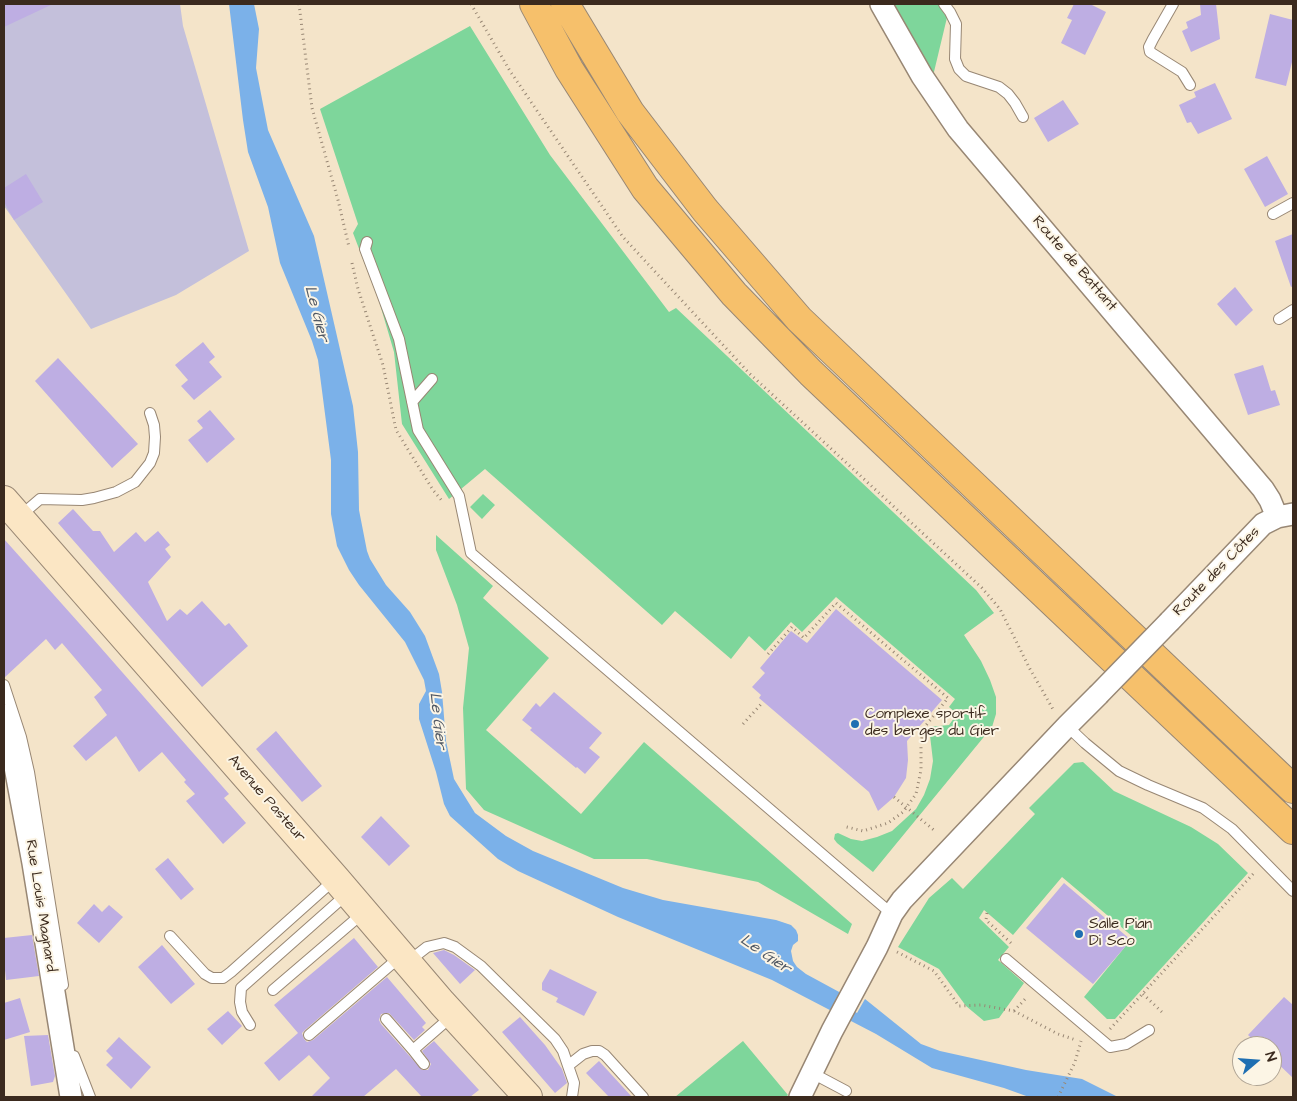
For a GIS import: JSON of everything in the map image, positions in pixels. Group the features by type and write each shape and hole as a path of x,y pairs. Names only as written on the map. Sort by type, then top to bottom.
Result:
{"highway":[{"path":"534,4 569,69 645,188 734,294 811,373 1293,830"},
{"path":"565,4 630,112 705,210 799,319 1293,789"}],"main road":[{"name":"Avenue Pasteur","path":"11,509 452,1015 527,1097"}],"street":[{"name":"Route de Battant","path":"881,4 922,76 958,129 1263,489 1270,500 1285,515"},
{"name":"Route des Côtes","path":"812,1072 892,914 902,900 1257,530 1263,524 1285,515"},
{"name":"Rue Louis Magnard","path":"5,724 33,863 66,1076 71,1097"},
{"path":"800,1097 812,1072"}],"lane":[{"path":"944,4 956,24 955,59 958,69 966,76 999,87 1008,94 1023,117"},
{"path":"1174,4 1153,39 1150,52 1182,72 1190,85"},
{"path":"1273,214 1293,202"},
{"path":"367,242 365,249 399,339 418,430 459,496 471,553 892,914"},
{"path":"1279,319 1293,310"},
{"path":"412,402 432,379"},
{"path":"11,509 40,499 82,500 94,498 116,492 135,482 150,463 154,453 156,437 150,413"},
{"path":"4,685 21,737 29,772 61,966 72,1050 76,1066 90,1097"},
{"path":"1066,727 1119,771 1203,808 1232,829 1293,891"},
{"path":"170,936 205,974 212,978 223,978 349,895"},
{"path":"273,990 349,895"},
{"path":"250,1025 242,1012 240,1002 241,988 349,895"},
{"path":"309,1035 404,959 426,947 444,942 455,947 481,966 555,1039 569,1065 574,1083 572,1097"},
{"path":"1006,959 1110,1047 1126,1044 1149,1030"},
{"path":"413,1050 452,1015"},
{"path":"386,1019 424,1064"},
{"path":"569,1065 583,1054 599,1051 605,1055 643,1097"},
{"path":"812,1072 846,1091"}],"path":[{"path":"471,4 510,71 623,237 750,374 982,588 1000,609 1030,670 1066,727"},
{"path":"768,654 792,627 804,638 836,603 948,698 923,729 921,770 916,794 903,812 888,822 863,831 843,826"},
{"path":"743,724 763,702"},
{"path":"894,797 935,831"},
{"path":"1058,1097 1075,1062 1086,1026 1096,1019 1110,1030 1254,873"},
{"path":"987,913 986,920 1011,942 1014,949"},
{"path":"892,949 934,971 959,1006 987,1006 1014,1011 1058,1034 1081,1041"},
{"path":"1143,994 1164,1014"}],"shaded area":[{"path":"4,4 180,4 183,26 249,251 176,295 91,329 4,206"}],"green space":[{"path":"891,4 950,5 933,76"},
{"path":"470,26 550,155 669,312 676,308 976,590 994,613 964,635 981,661 996,697 996,714 992,727 873,872 837,843 834,839 835,834 838,833 851,839 862,841 877,837 892,831 916,809 930,779 933,761 929,727 949,725 957,714 949,707 955,699 836,597 802,632 791,622 765,651 749,636 731,659 675,611 662,625 485,469 449,499 402,424 394,352 379,301 353,233 358,224 320,109"},
{"path":"483,494 495,505 482,519 470,507"},
{"path":"436,535 493,586 483,598 549,658 486,730 581,814 644,742 852,924 848,934 758,882 647,859 594,859 484,810 466,789 463,708 469,648 457,605 436,550"},
{"path":"1083,762 1114,791 1191,827 1218,844 1248,873 1115,1019 1107,1019 1084,997 1133,937 1062,877 1013,935 984,910 979,918 1009,947 998,960 1024,983 999,1018 984,1021 966,1006 939,969 898,947 929,898 952,878 963,889 1035,814 1029,808 1074,763"},
{"path":"743,1041 788,1095 786,1097 675,1097"}],"water":[{"name":"Le Gier","path":"229,4 254,4 259,29 256,68 268,130 314,236 353,406 358,452 359,510 367,551 386,585 410,612 425,636 439,674 446,741 454,779 475,813 506,836 533,851 623,888 663,900 776,920 791,925 798,935 798,941 793,945 791,951 793,961 797,967 841,993 837,1000 857,1013 865,999 921,1044 940,1051 1026,1070 1082,1079 1118,1097 1029,1097 932,1068 876,1034 772,980 618,917 518,871 498,859 450,816 444,804 419,719 419,704 426,691 424,680 405,642 359,585 337,546 331,514 331,460 318,360 280,263 268,207 248,152"}],"building":[{"path":"4,4 53,4 4,27"},
{"path":"1074,4 1090,4 1106,12 1085,55 1061,43 1072,20 1067,18"},
{"path":"1200,4 1216,4 1220,39 1191,52 1182,31 1188,28 1186,22 1201,15"},
{"path":"1270,14 1293,20 1293,58 1286,86 1255,78"},
{"path":"1215,83 1232,119 1198,134 1191,122 1187,123 1179,105 1196,97 1194,92"},
{"path":"1063,100 1079,124 1048,142 1034,118"},
{"path":"1267,156 1288,194 1265,207 1244,169"},
{"path":"26,174 43,202 14,220 4,202 4,188"},
{"path":"1293,234 1293,286 1291,287 1275,241"},
{"path":"1235,287 1253,310 1236,326 1217,304"},
{"path":"203,342 215,357 209,362 222,377 194,400 181,386 188,380 175,365"},
{"path":"58,358 138,444 112,468 35,381"},
{"path":"1263,365 1271,391 1275,390 1280,405 1248,415 1234,374"},
{"path":"210,410 235,439 207,463 188,440 203,428 197,421"},
{"path":"73,509 93,531 100,531 114,552 136,532 145,542 158,531 170,545 165,549 171,557 148,582 167,621 180,609 187,615 202,601 225,626 229,623 248,646 202,687 58,523"},
{"path":"4,539 229,794 224,798 246,823 223,844 186,801 195,794 184,782 186,780 162,752 139,772 116,736 86,761 73,746 107,715 94,697 102,690 62,643 55,650 46,639 4,678"},
{"name":"Complexe sportif des berges du Gier","path":"836,609 942,700 907,741 908,760 906,778 894,797 878,811 869,792 759,698 761,695 752,687 765,673 760,668 791,631 807,643"},
{"path":"554,692 602,733 589,748 600,757 585,774 530,730 532,728 522,720 536,703 540,707"},
{"path":"276,731 322,786 302,802 256,749"},
{"path":"381,816 410,846 389,866 361,837"},
{"path":"168,858 194,889 181,900 155,869"},
{"name":"Salle Pian Di Sco","path":"1064,883 1131,940 1093,984 1026,928"},
{"path":"94,904 102,912 109,905 123,917 99,943 77,923"},
{"path":"32,935 39,976 6,980 4,938"},
{"path":"354,938 378,967 305,1030 302,1033 304,1039 307,1042 313,1040 387,977 426,1023 422,1027 425,1030 414,1040 389,1013 381,1014 379,1020 381,1024 422,1070 428,1070 431,1064 422,1051 434,1041 479,1090 470,1097 422,1097 396,1069 363,1097 311,1097 330,1078 309,1055 279,1081 264,1063 298,1033 274,1005"},
{"path":"162,945 195,984 171,1004 138,967"},
{"path":"444,950 475,970 460,984 433,953"},
{"path":"550,969 597,992 584,1016 556,1002 558,998 542,990 542,983"},
{"path":"1284,997 1293,1005 1293,1078 1282,1068 1282,1036 1248,1035"},
{"path":"20,998 30,1032 4,1040 4,1003"},
{"path":"228,1011 242,1026 222,1045 207,1029"},
{"path":"520,1017 545,1045 562,1069 567,1083 555,1093 502,1032"},
{"path":"48,1035 55,1076 53,1082 31,1086 24,1036"},
{"path":"119,1037 151,1067 131,1089 106,1065 113,1058 106,1051"},
{"path":"599,1061 632,1097 609,1097 586,1073"}],"place":[{"name":"Complexe sportif des berges du Gier","path":"855,724"},
{"name":"Salle Pian Di Sco","path":"1079,934"}]}
